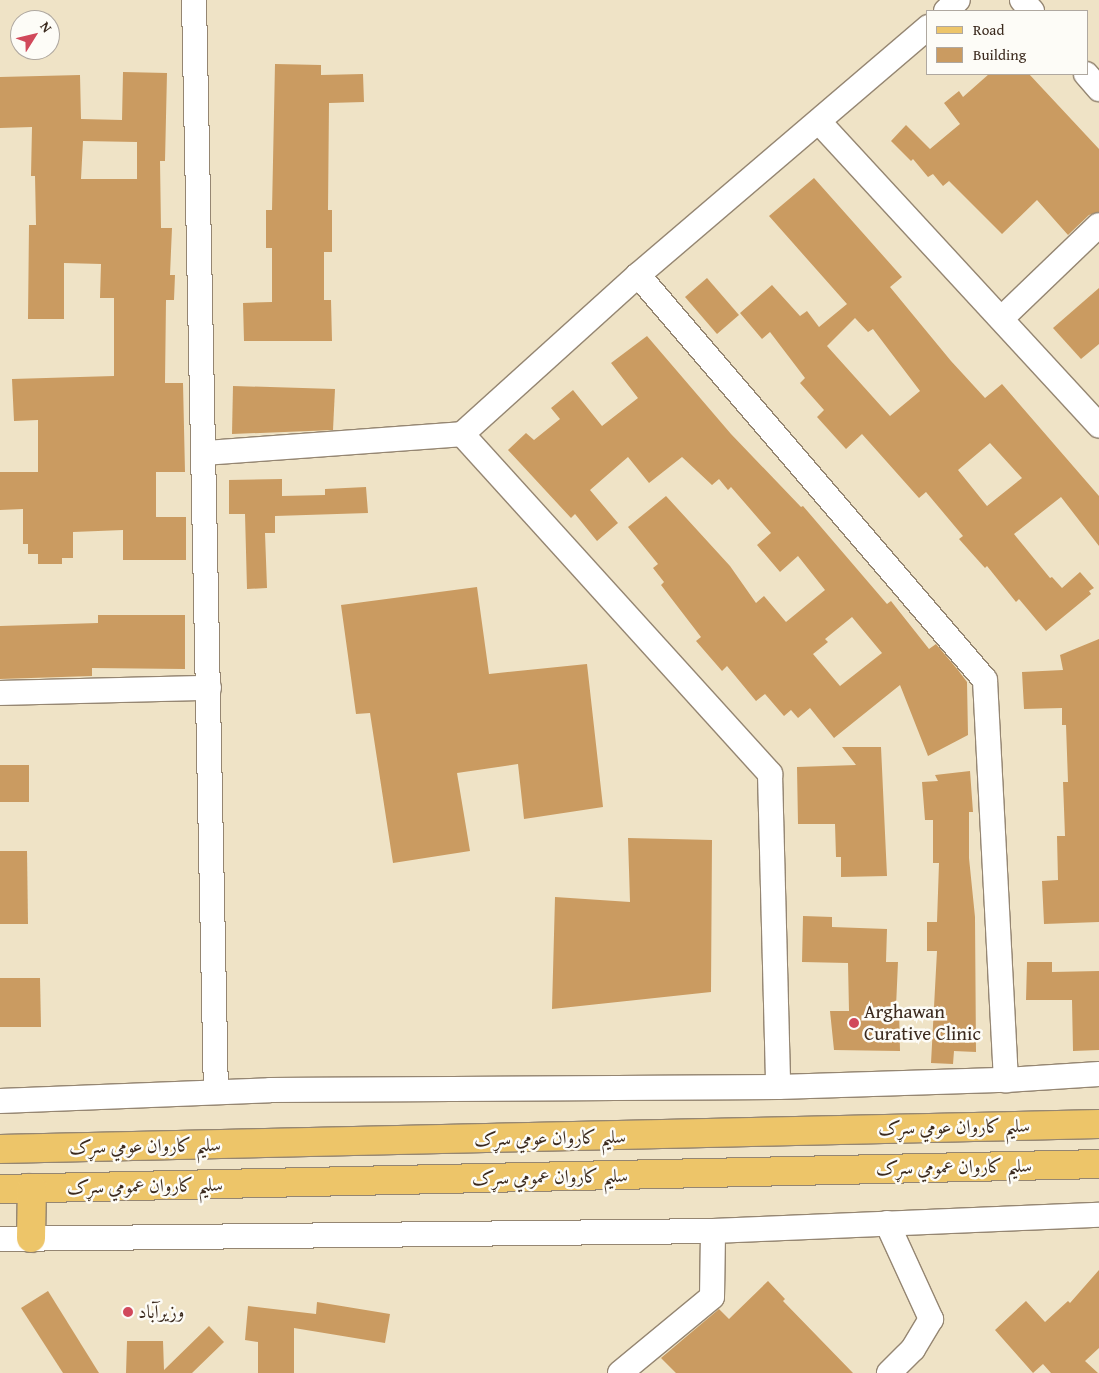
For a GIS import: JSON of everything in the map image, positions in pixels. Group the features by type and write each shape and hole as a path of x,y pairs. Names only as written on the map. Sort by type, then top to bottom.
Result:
{"main road":[{"name":"سلیم کاروان عومي سړک","path":"0,1149 321,1144 1099,1124"},
{"path":"316,1182 321,1144"},
{"name":"سلیم کاروان عمومي سړک","path":"0,1189 1099,1164"},
{"path":"32,1188 32,1238"}],"street":[{"path":"194,0 205,453 216,1092"},
{"path":"947,10 958,0"},
{"path":"1022,0 1031,10"},
{"path":"205,453 462,434 638,276 926,29"},
{"path":"1087,75 1099,89"},
{"path":"819,122 1099,425"},
{"path":"1002,318 1099,225"},
{"path":"638,276 985,680 1006,1080"},
{"path":"462,434 770,774 778,1087"},
{"path":"0,693 209,688"},
{"path":"0,1101 216,1092 778,1087 1006,1080 1099,1074"},
{"path":"0,1239 714,1230 1099,1214"},
{"path":"887,1223 930,1319 913,1349 889,1373"},
{"path":"620,1373 712,1297 714,1230"}],"building":[{"path":"275,64 321,65 321,75 363,74 364,102 329,103 328,210 332,210 332,252 324,252 324,300 331,300 332,341 244,341 243,303 272,302 272,248 266,248 266,210 272,210"},
{"path":"123,72 167,73 165,161 160,161 161,228 172,228 170,275 175,275 174,300 166,300 165,383 183,383 185,472 156,472 156,517 186,517 186,560 123,560 123,530 73,532 73,558 62,558 62,564 38,564 38,554 28,554 28,544 23,544 23,509 0,510 0,472 38,472 38,420 14,421 12,379 114,376 114,298 100,298 101,264 64,263 64,319 28,319 29,225 36,225 35,176 31,176 32,127 0,128 0,77 80,75 81,119 122,120","holes":["83,141 137,142 137,179 81,179"]},
{"path":"988,75 1030,75 1099,149 1099,212 1089,215 1068,235 1037,200 1002,234 949,181 943,186 933,174 928,177 913,159 911,161 891,141 906,125 930,149 960,124 944,103 959,91 963,97"},
{"path":"814,178 902,277 890,287 951,361 985,398 1002,384 1099,496 1099,546 1061,497 1014,534 1050,578 1052,577 1062,588 1080,572 1094,588 1089,591 1091,594 1046,631 1019,599 1016,602 987,566 985,568 959,539 963,536 926,492 919,498 862,434 846,449 817,417 824,410 800,383 805,378 770,332 762,339 740,313 772,285 800,316 807,311 819,327 847,304 769,216","holes":["855,318 868,332 873,329 920,391 890,416 827,346","990,443 1022,478 987,506 958,470"]},
{"path":"707,278 739,315 717,334 685,297"},
{"path":"1099,288 1099,344 1081,359 1053,328"},
{"path":"647,336 731,434 801,507 803,506 887,604 891,601 929,649 936,644 958,670 967,682 968,735 928,756 900,685 834,738 810,708 798,718 791,710 784,716 765,694 756,701 727,666 722,671 696,641 701,637 661,585 664,582 653,568 658,564 628,527 666,496 730,566 756,603 764,596 786,622 825,590 798,556 780,572 757,545 771,533 731,487 728,490 719,479 712,485 682,457 649,483 628,457 590,490 618,523 597,541 575,514 571,518 508,450 526,433 534,440 560,419 551,408 573,390 602,426 638,398 611,363","holes":["852,617 882,653 840,686 813,654 828,642 825,639"]},
{"path":"233,386 335,389 333,430 232,434"},
{"path":"282,479 282,496 325,495 325,489 366,487 368,513 275,516 275,533 265,533 267,588 247,589 245,514 229,514 229,480"},
{"path":"477,587 489,674 587,664 603,807 524,819 518,764 457,773 470,851 393,863 370,713 356,714 341,605"},
{"path":"98,615 185,615 185,669 92,668 92,676 0,679 0,626 98,623"},
{"path":"1099,639 1099,922 1044,924 1042,881 1058,880 1057,836 1065,836 1063,782 1068,782 1066,725 1062,725 1062,708 1024,709 1022,672 1063,670 1060,655"},
{"path":"842,747 881,747 887,876 841,877 841,857 836,857 835,824 798,824 797,767 856,765"},
{"path":"0,765 29,765 29,802 0,802"},
{"path":"970,771 973,812 969,812 969,858 975,917 976,1052 954,1051 953,1064 931,1063 937,951 927,951 927,922 937,922 939,863 933,863 933,820 925,820 922,782 938,781 935,775"},
{"path":"628,838 712,840 711,992 552,1009 555,897 630,902"},
{"path":"0,851 27,851 28,924 0,924"},
{"path":"803,916 832,917 832,927 887,929 886,962 898,962 896,1007 899,1007 900,1051 834,1050 830,1011 849,1011 848,963 802,962"},
{"path":"1027,962 1052,962 1052,972 1099,971 1099,1050 1073,1051 1072,1000 1026,1000"},
{"path":"0,978 40,978 41,1027 0,1027"},
{"path":"1099,1270 1099,1348 1085,1361 1098,1373 1051,1373 1043,1364 1033,1373 995,1330 1026,1301 1045,1322 1068,1301 1070,1303"},
{"path":"768,1281 785,1299 783,1301 853,1373 676,1373 661,1358 719,1309 729,1319"},
{"path":"48,1291 99,1373 63,1373 21,1308"},
{"path":"317,1302 390,1314 385,1343 294,1328 294,1373 258,1373 258,1342 245,1340 248,1306 316,1314"},
{"path":"209,1326 224,1342 192,1373 126,1373 127,1341 163,1341 164,1370"}],"place":[{"name":"Arghawan Curative Clinic","path":"854,1023"},
{"name":"وزیرآباد","path":"128,1312"}]}
